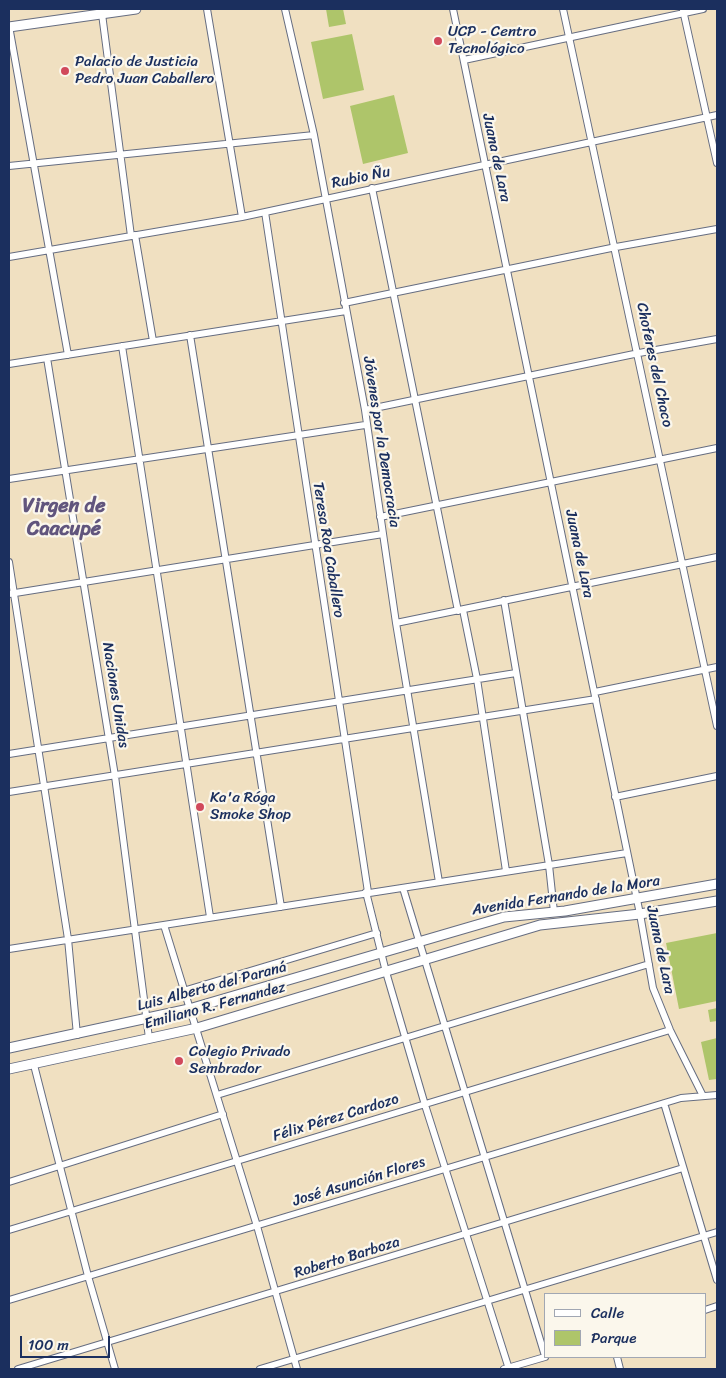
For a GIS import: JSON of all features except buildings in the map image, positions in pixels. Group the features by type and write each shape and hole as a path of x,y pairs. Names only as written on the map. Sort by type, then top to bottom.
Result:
{"main road":[{"path":"9,27 98,12 136,9"},
{"name":"Avenida Fernando de la Mora","path":"420,942 473,924 504,917 554,912 717,884"},
{"name":"Avenida Fernando de la Mora","path":"426,960 540,924 640,914 717,900"},
{"name":"Luis Alberto del Paraná","path":"9,1048 77,1035 189,1009 420,942"},
{"name":"Emiliano R. Fernandez","path":"9,1070 197,1028 426,960"}],"street":[{"path":"207,9 242,217"},
{"name":"Jóvenes por la Democracia","path":"285,9 314,135 365,410 365,424 396,624 439,882"},
{"name":"Juana de Lara","path":"453,9 640,914 653,988 670,1030 703,1096"},
{"name":"Choferes del Chaco","path":"563,9 639,353 717,726"},
{"path":"464,60 683,11 704,9"},
{"path":"683,11 717,163"},
{"path":"98,12 133,236 153,341"},
{"path":"9,27 68,354"},
{"name":"Rubio Ñu","path":"9,257 242,217 717,116"},
{"path":"9,166 314,135"},
{"path":"372,188 436,504 476,679 506,871"},
{"name":"Teresa Roa Caballero","path":"265,212 314,545 340,701 367,892 386,972 425,1105 507,1369"},
{"path":"344,303 393,295 616,247 717,229"},
{"path":"9,364 346,311"},
{"path":"190,335 281,906"},
{"path":"365,410 639,353 717,339"},
{"path":"122,346 179,728 210,917"},
{"name":"Naciones Unidas","path":"47,358 110,738 145,1019 150,1038"},
{"path":"9,479 365,424"},
{"path":"380,517 436,504 717,448"},
{"path":"11,594 383,534"},
{"path":"396,624 717,557"},
{"path":"9,562 11,594 39,749 68,939 77,1035"},
{"path":"504,600 549,864 554,912"},
{"path":"9,792 522,710 717,667"},
{"path":"9,754 516,673"},
{"path":"616,797 717,776"},
{"path":"9,949 627,853"},
{"path":"403,888 544,1354"},
{"path":"164,925 183,991 197,1028 238,1161 297,1369"},
{"path":"183,991 377,933"},
{"path":"217,1095 649,964"},
{"name":"Félix Pérez Cardozo","path":"9,1230 670,1030"},
{"path":"34,1065 88,1276 115,1369"},
{"name":"José Asunción Flores","path":"9,1300 681,1098 717,1095"},
{"path":"664,1103 717,1280"},
{"path":"9,1182 223,1114"},
{"name":"Roberto Barboza","path":"18,1369 107,1344 683,1168"},
{"path":"260,1369 717,1232"},
{"path":"507,1369 544,1357"}],"green space":[{"path":"326,9 343,9 346,24 329,27"},
{"path":"352,34 364,90 323,99 311,42"},
{"path":"394,95 408,153 363,164 350,106"},
{"path":"717,933 717,1001 679,1009 666,943"},
{"path":"717,1008 717,1021 710,1022 708,1010"},
{"path":"717,1038 717,1079 709,1080 701,1042"}],"place":[{"name":"UCP - Centro Tecnológico","path":"438,41"},
{"name":"Palacio de Justicia Pedro Juan Caballero","path":"65,71"},
{"name":"Ka'a Róga Smoke Shop","path":"200,807"},
{"name":"Colegio Privado Sembrador","path":"179,1061"}],"district":[{"name":"Virgen de Caacupé","path":"64,518"}]}
